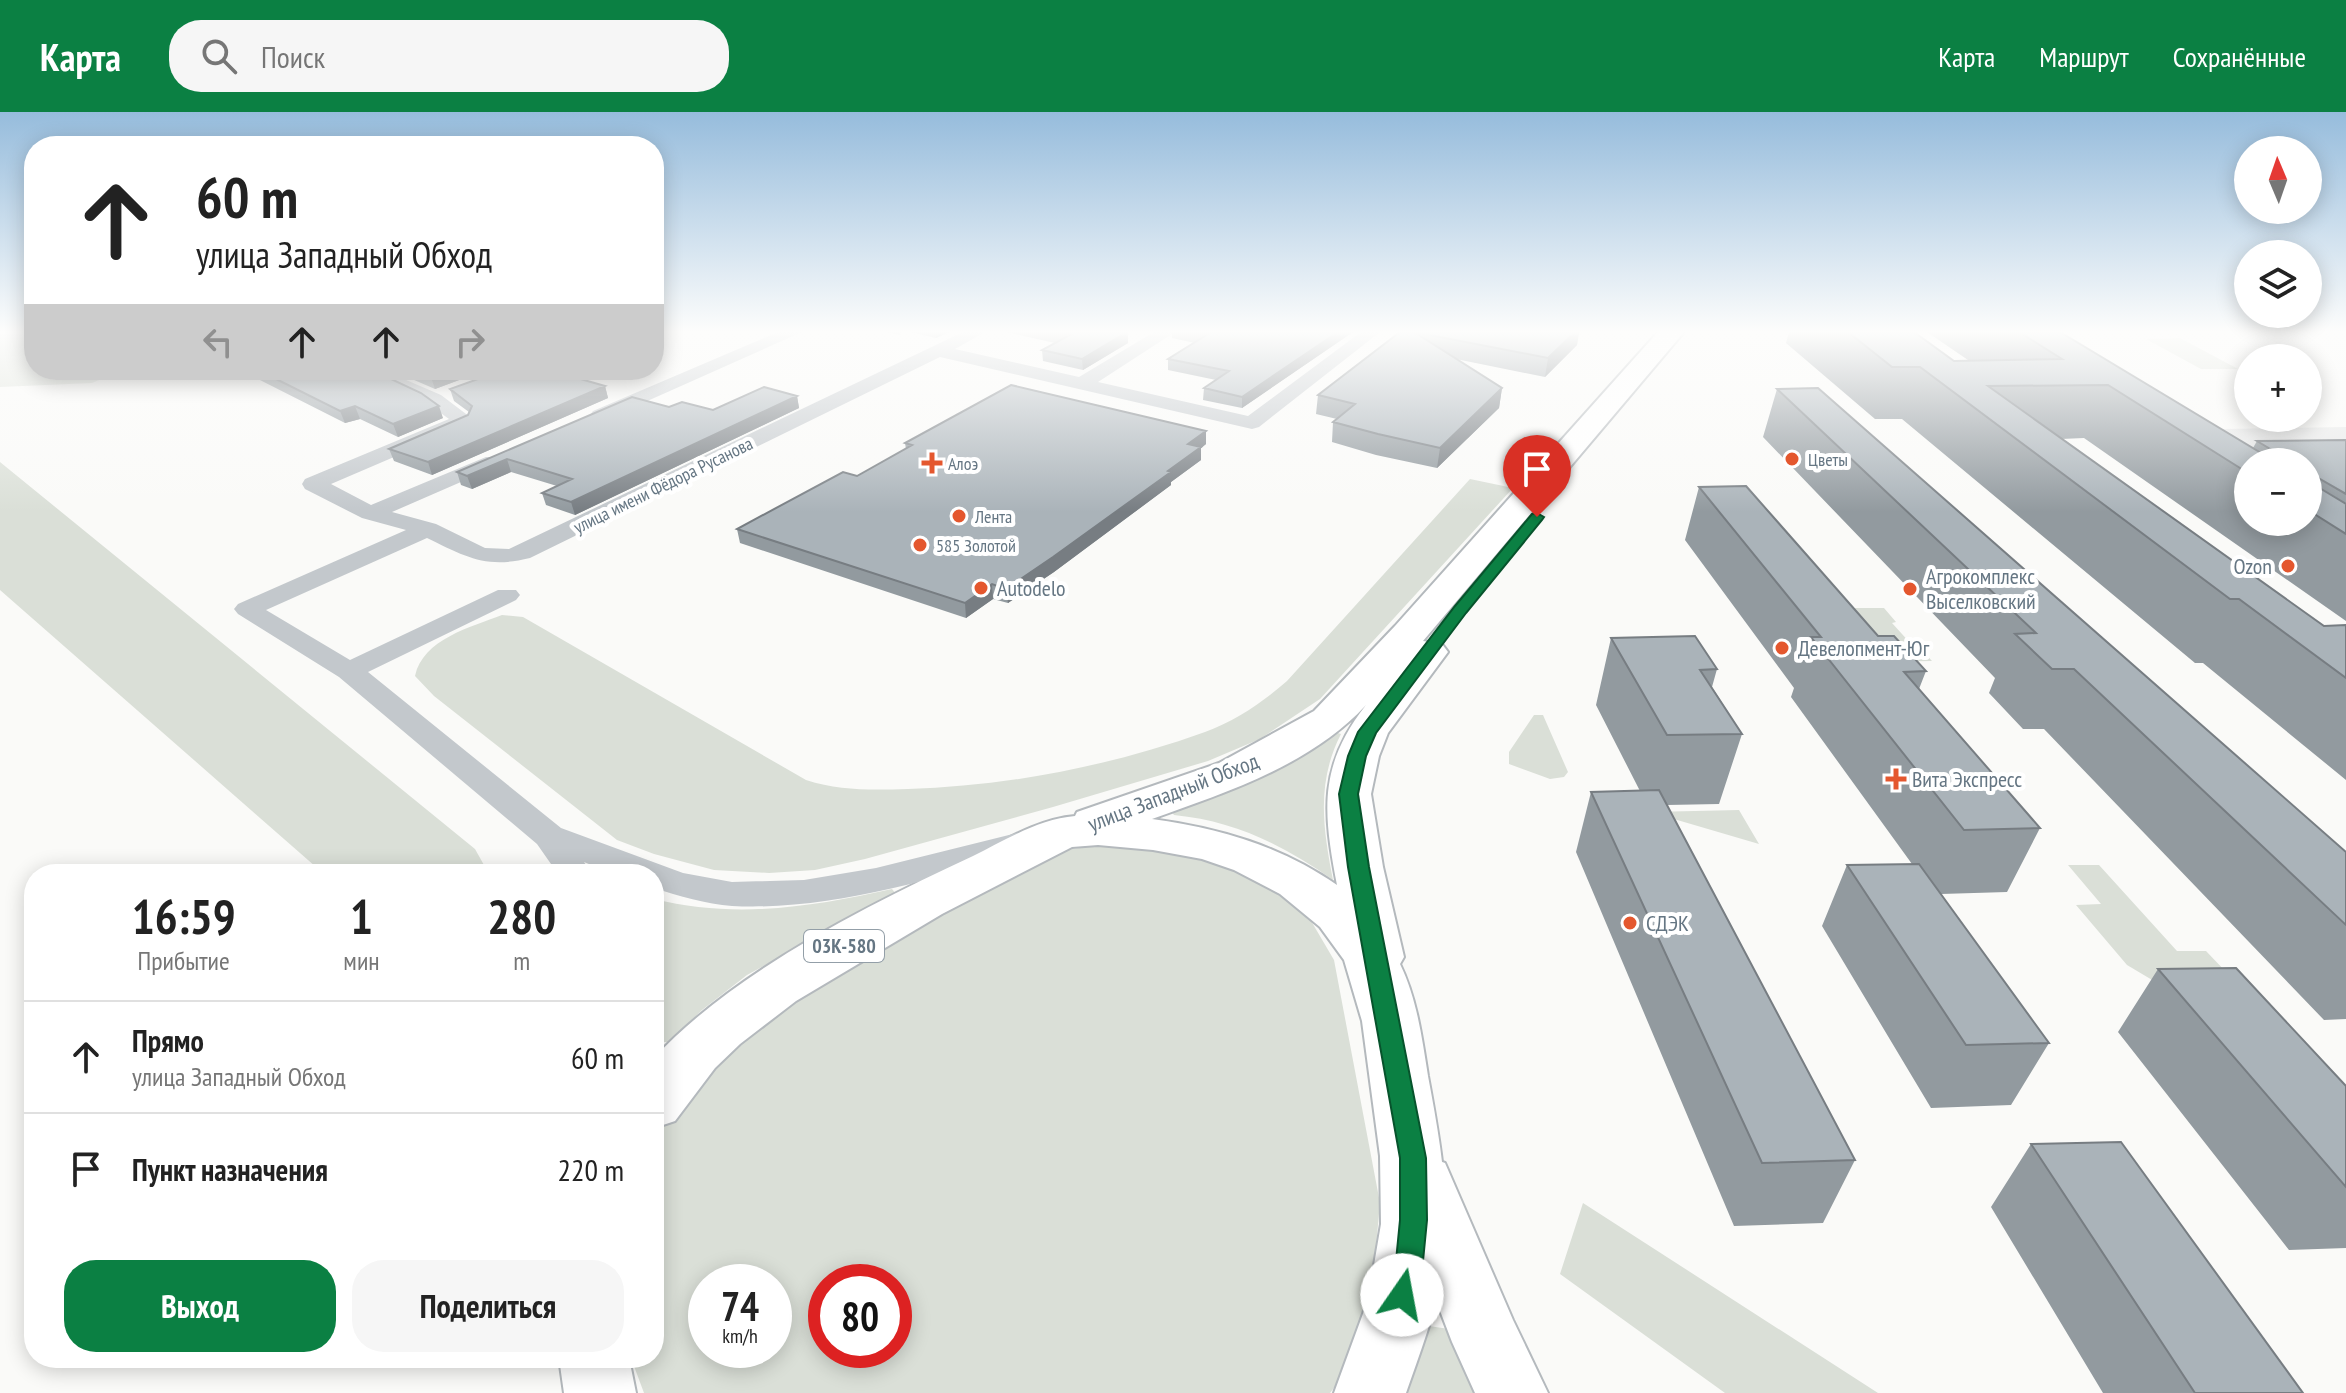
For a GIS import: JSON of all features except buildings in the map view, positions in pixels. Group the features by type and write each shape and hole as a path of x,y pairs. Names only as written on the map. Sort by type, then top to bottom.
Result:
{"main road":[{"name":"улица Западный Обход","path":"1066,832 1235,773 1329,720 1409,634 1620,392"},
{"name":"03К-580","path":"1370,1393 1409,1271 1413,1158 1387,1006 1358,867 1348,794 1357,756 1367,732 1460,609 1640,392"},
{"name":"03К-580","path":"664,1088 703,1044 809,966 968,876 1066,832 1168,835 1253,858 1296,881 1321,898 1370,957 1387,1006"},
{"path":"1413,1158 1487,1342 1512,1393"},
{"path":"596,1368 600,1393"}],"street":[{"path":"418,392 464,420 313,484 370,513 428,529"},
{"path":"434,399 455,392"},
{"path":"575,426 655,392"},
{"name":"улица имени Фёдора Русанова","path":"428,529 480,555 522,553 855,392"},
{"path":"1115,392 1252,423 1293,392"},
{"path":"370,513 516,451"},
{"path":"428,529 247,609 349,671 549,836 568,864"},
{"path":"349,671 507,595"},
{"path":"664,879 732,894 845,886 1066,832"},
{"path":"549,836 620,864"}],"shaded area":[{"path":"2322,427 2346,427 2346,555 2322,534 2322,448 2234,448 2234,457 2152,430 2322,432"},
{"path":"0,462 475,849 483,864 313,864 0,590"},
{"path":"1470,479 1513,488 1320,699 1260,739 1208,761 1053,807 815,870 769,873 714,870 654,854 617,840 434,696 415,676 428,653 450,636 502,615 523,617 806,780 819,784 844,788 908,789 984,784 1059,772 1133,755 1205,732 1258,703 1287,681"},
{"path":"1830,608 1884,608 1896,622 1892,623 1932,661 1876,662"},
{"path":"1534,715 1543,715 1568,772 1564,777 1550,779 1509,764 1509,752"},
{"path":"1332,731 1341,734 1328,770 1324,806 1333,880 1296,856 1258,837 1218,823 1174,815 1169,808"},
{"path":"1739,810 1759,844 1650,812"},
{"path":"1104,844 1192,849 1264,877 1307,914 1334,960 1380,1203 1374,1268 1345,1374 1330,1393 644,1393 635,1368 664,1368 664,1121 720,1050 926,914 1060,851"},
{"path":"2068,865 2099,865 2177,951 2206,951 2228,974 2169,990 2127,965 2076,905 2101,904"},
{"path":"892,889 896,894 747,975 702,1010 669,1042 664,1042 664,901 744,909 832,901"},
{"path":"1583,1203 1878,1393 1725,1393 1560,1274"},
{"path":"1429,1326 1449,1329 1475,1393 1402,1393"}],"place":[{"name":"Цветы","path":"1792,459"},
{"name":"Алоэ","path":"932,463"},
{"name":"Лента","path":"959,516"},
{"name":"585 Золотой","path":"920,545"},
{"name":"Ozon","path":"2288,566"},
{"name":"Autodelo","path":"981,588"},
{"name":"Агрокомплекс Выселковский","path":"1910,589"},
{"name":"Девелопмент-Юг","path":"1782,648"},
{"name":"Вита Экспресс","path":"1896,779"},
{"name":"СДЭК","path":"1630,923"}],"route":[{"path":"1402,1295 1409,1271 1413,1158 1387,1006 1358,867 1348,794 1357,756 1367,732 1460,609 1537,517"}]}
